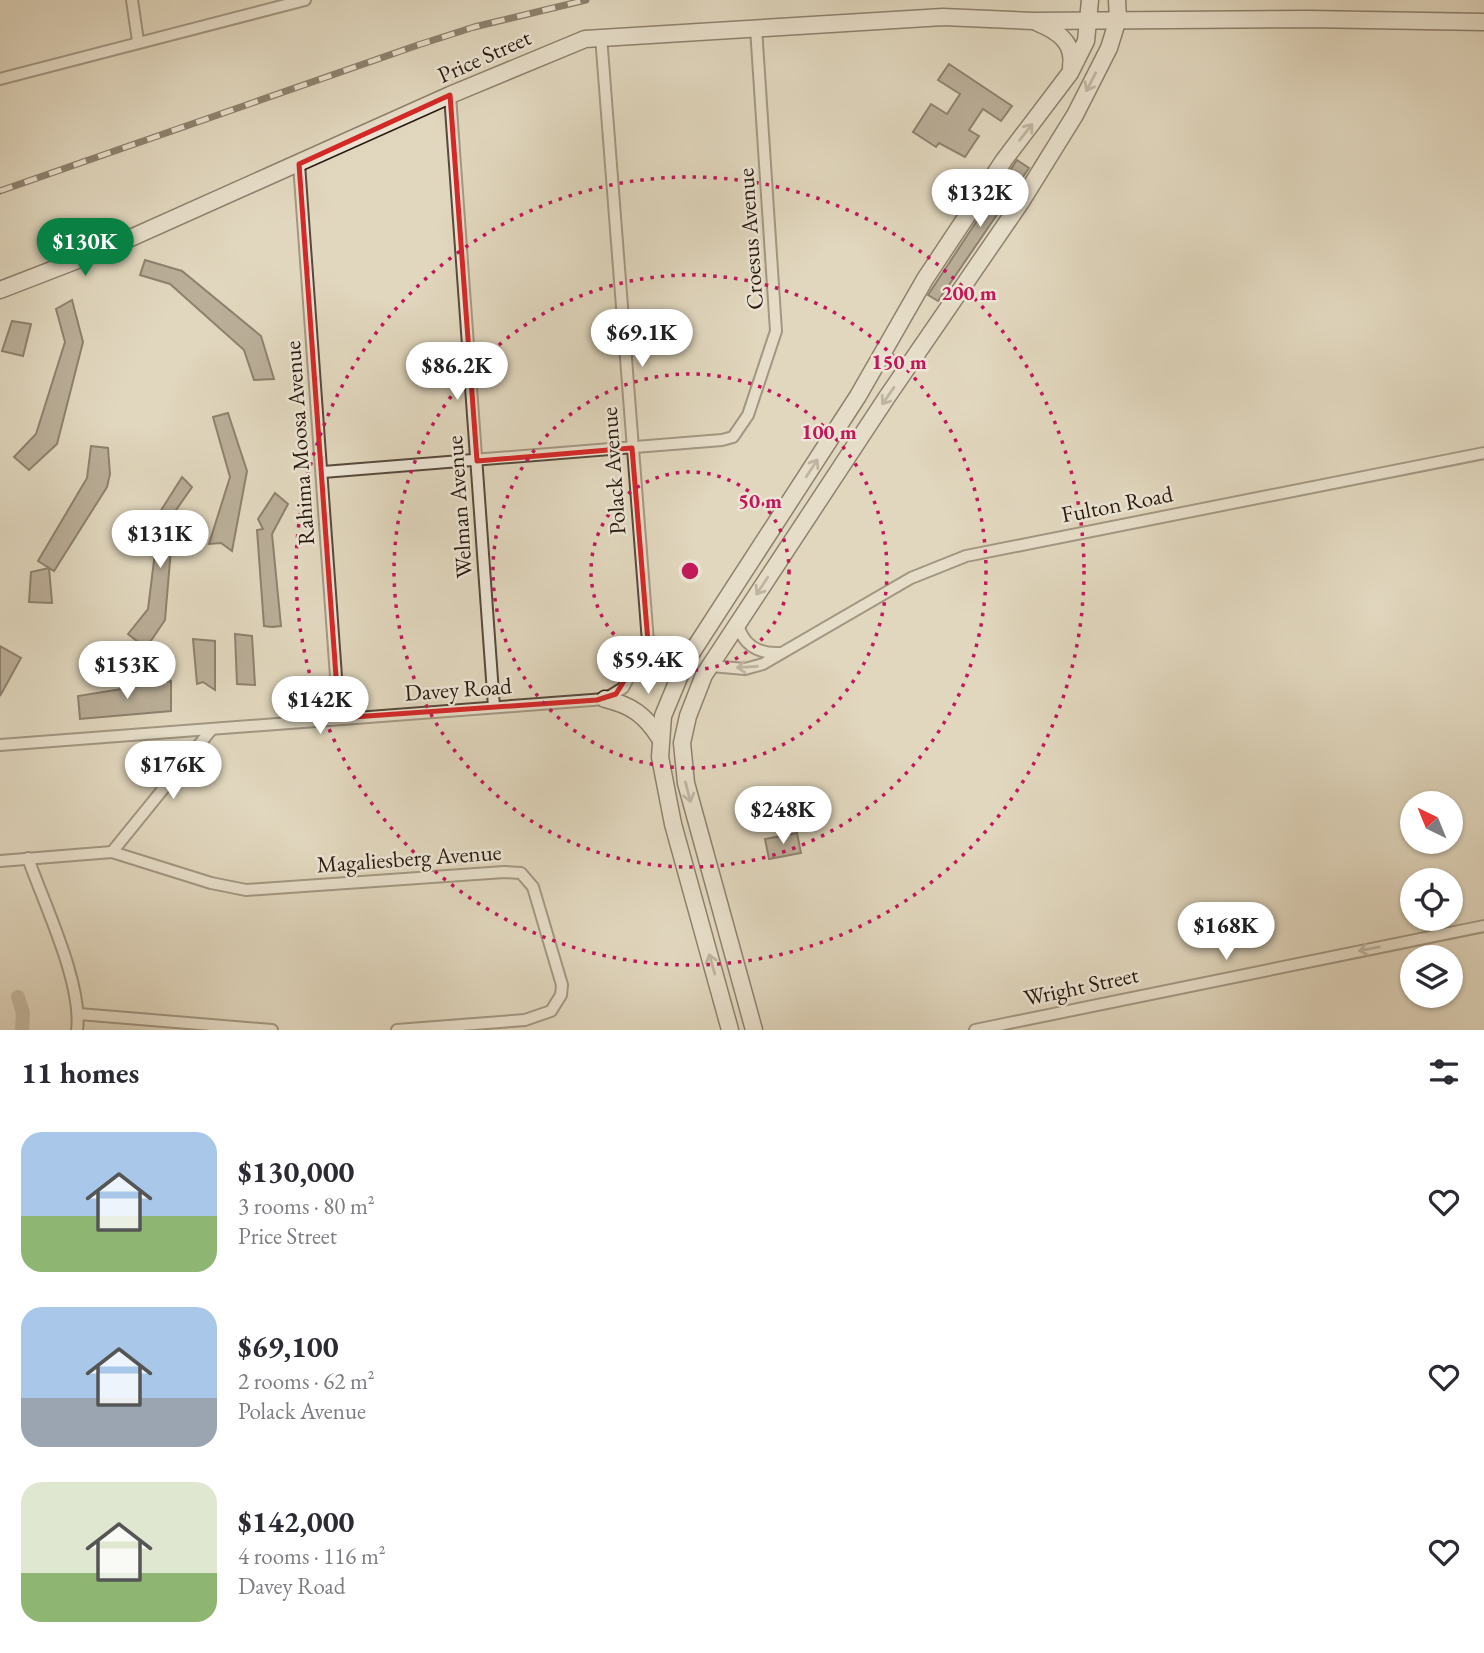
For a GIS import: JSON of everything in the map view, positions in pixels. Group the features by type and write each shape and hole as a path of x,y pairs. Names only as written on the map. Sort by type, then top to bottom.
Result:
{"main road":[{"path":"730,1030 664,790 659,737 672,687 872,374 925,279 1004,160 1070,73 1086,41 1090,0"},
{"path":"754,1030 694,816 683,762 682,743 695,695 738,622 887,397 1021,202 1075,114 1109,48 1118,19 1117,0"},
{"name":"Price Street","path":"0,290 94,254 568,44 601,37 943,17 1032,21 1118,19 1484,22"},
{"path":"1032,21 1055,31 1068,43 1072,59 1070,73"},
{"path":"605,699 634,709 650,722 659,737"}],"street":[{"path":"132,0 138,41"},
{"path":"0,79 288,2 305,0"},
{"name":"Croesus Avenue","path":"632,448 733,437 748,415 776,331 756,29"},
{"name":"Polack Avenue","path":"601,37 648,642"},
{"name":"Welman Avenue","path":"450,95 494,707"},
{"name":"Rahima Moosa Avenue","path":"299,164 339,719"},
{"path":"323,472 632,448"},
{"name":"Fulton Road","path":"711,666 754,668 911,578 966,556 1484,453"},
{"path":"738,622 742,636 753,648 779,653"},
{"path":"648,642 697,647"},
{"name":"Davey Road","path":"0,745 605,699 623,688 648,642"},
{"path":"111,852 211,730"},
{"name":"Magaliesberg Avenue","path":"0,861 111,852 211,883 246,890 513,871 527,878 537,897 562,985 557,1005 544,1015 525,1020 397,1030"},
{"path":"28,858 74,990 79,1014 77,1030"},
{"name":"Wright Street","path":"975,1030 1484,926"},
{"path":"79,1014 272,1030"}],"highlighted area":[{"path":"450,95 477,461 632,448 648,642 616,694 597,700 339,718 299,164"}],"building":[{"path":"949,64 1012,106 1001,121 983,109 969,130 979,136 965,157 939,143 936,147 913,132 931,104 947,114 960,94 938,80"},
{"path":"1017,160 1029,168 938,301 928,295"},
{"path":"145,260 182,271 261,336 274,379 254,380 244,350 170,284 140,275"},
{"path":"72,300 83,342 57,444 29,470 14,457 36,434 65,342 56,309"},
{"path":"12,321 31,324 23,356 2,351"},
{"path":"228,413 247,471 232,551 221,543 209,544 230,477 213,417"},
{"path":"91,446 108,448 110,474 107,487 54,571 38,561 87,478"},
{"path":"182,477 192,487 174,513 165,620 146,648 128,634 148,609 160,512"},
{"path":"275,493 288,504 272,534 281,626 272,627 264,626 257,530 263,529 258,519"},
{"path":"49,568 52,603 29,602 31,572"},
{"path":"235,634 252,636 255,685 237,684"},
{"path":"193,639 215,641 215,690 203,682 197,684"},
{"path":"0,646 21,658 0,696"},
{"path":"171,681 171,711 80,719 78,696"},
{"path":"797,833 801,853 769,859 765,839"}],"waterway":[{"path":"18,997 23,1013 22,1030"}],"railway":[{"path":"0,191 418,45 474,27 586,0"}]}
